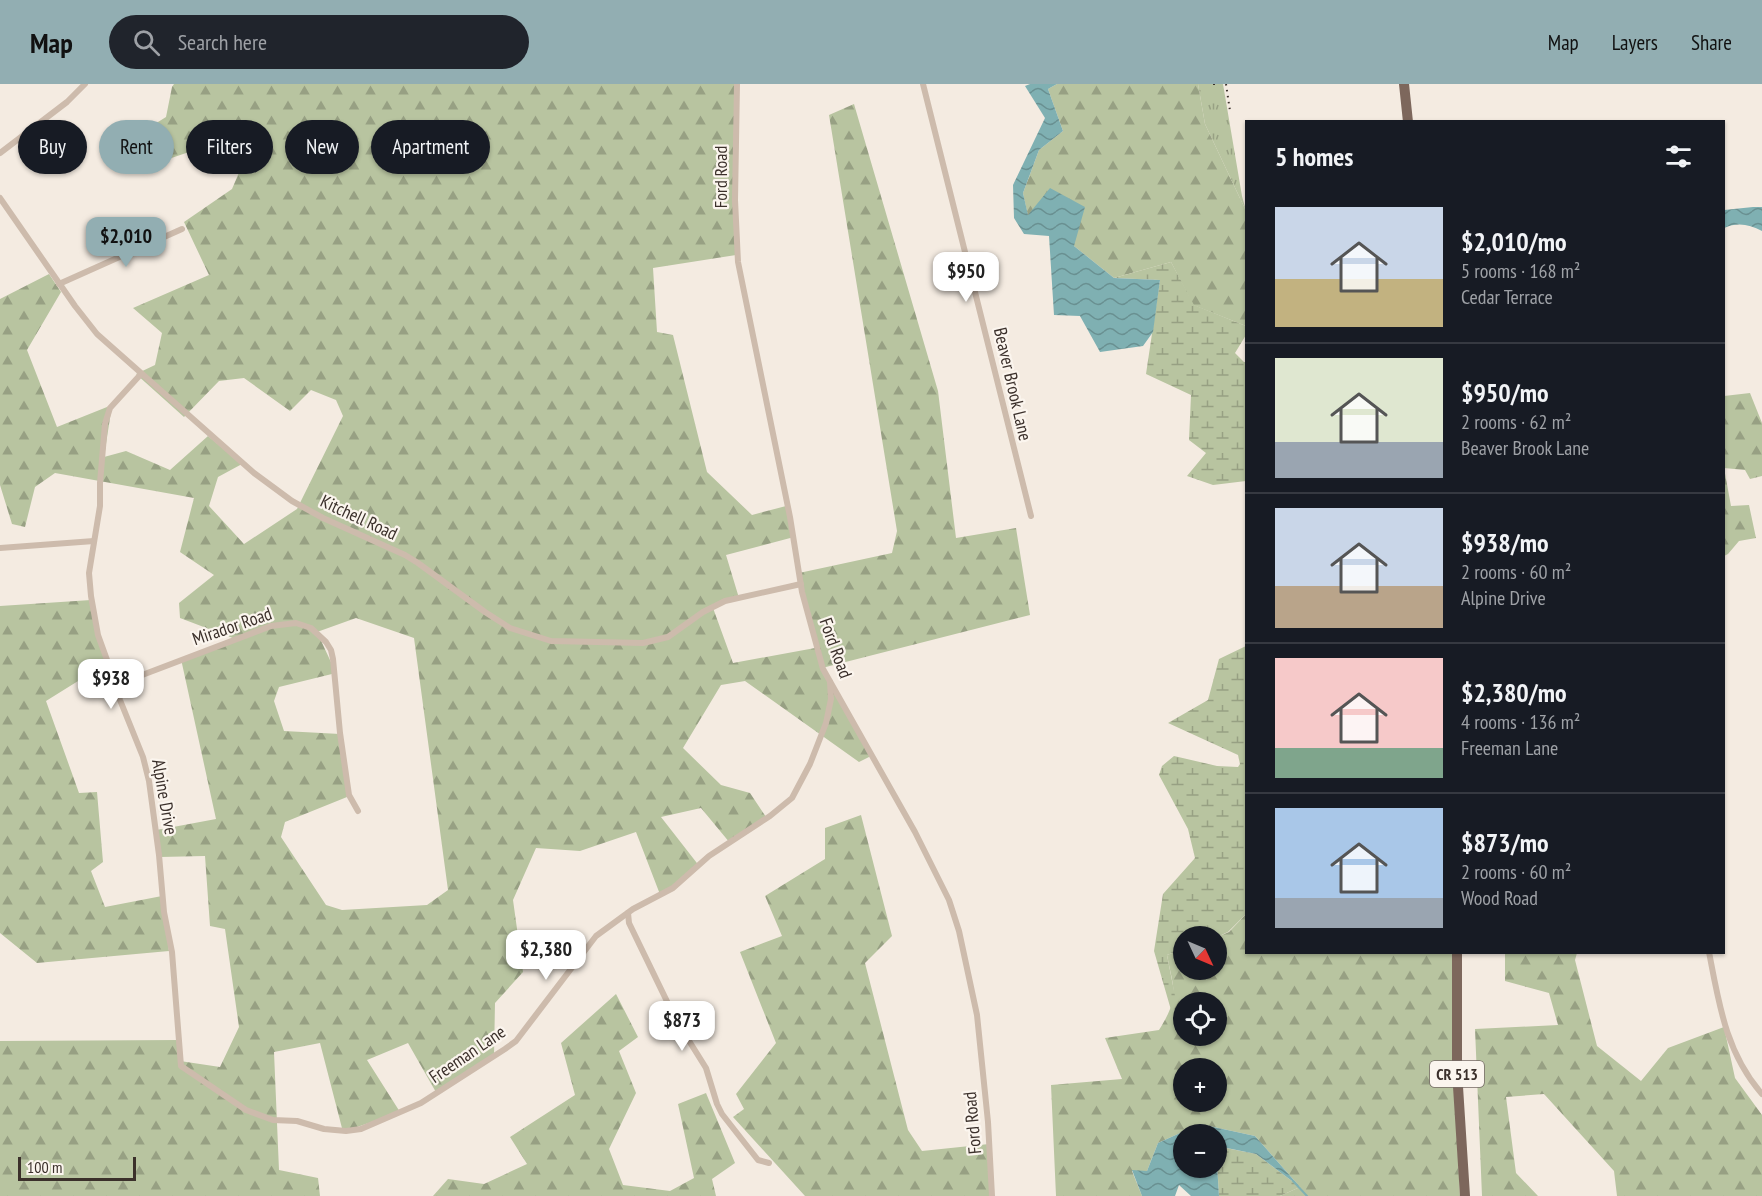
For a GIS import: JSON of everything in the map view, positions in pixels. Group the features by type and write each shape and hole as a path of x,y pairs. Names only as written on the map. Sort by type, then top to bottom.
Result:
{"main road":[{"path":"1404,84 1408,120"},
{"name":"CR 513","path":"1456,954 1457,1071 1465,1196"}],"street":[{"path":"0,153 67,102 85,84"},
{"name":"Ford Road","path":"737,84 735,200 738,262 788,507 801,584 823,669 915,832 949,900 959,931 977,1015 988,1122 992,1196"},
{"name":"Beaver Brook Lane","path":"923,84 1031,516"},
{"name":"Kitchell Road","path":"0,198 59,284 97,334 254,473 292,501 323,519 405,555 498,621 536,638 551,641 649,642 668,637 703,612 725,601 801,584"},
{"path":"59,284 182,229"},
{"name":"Alpine Drive","path":"141,374 110,408 105,423 100,506 89,573 98,635 120,700 143,757 149,781 164,912 172,952 181,1066"},
{"path":"0,548 94,541"},
{"name":"Mirador Road","path":"115,682 129,680 271,626 296,623 311,628 326,642 333,659 349,795 358,811"},
{"name":"Freeman Lane","path":"181,1066 246,1110 273,1120 297,1120 335,1131 361,1129 421,1103 516,1041 596,936 628,913 674,888 709,856 770,816 792,798 810,764 826,723 831,699 830,682"},
{"path":"628,913 629,923 656,981 676,1020 706,1068 722,1114 758,1160 769,1163"},
{"path":"1709,954 1721,1014 1732,1048 1762,1094"}],"green space":[{"path":"174,84 735,84 736,255 653,268 657,332 673,335 707,472 752,515 786,506 794,537 726,555 739,598 713,608 733,663 815,648 799,573 892,553 897,531 829,115 854,104 938,391 956,538 1016,528 1030,615 822,668 871,756 859,762 745,681 721,685 683,748 721,785 750,793 768,820 730,843 701,808 661,817 700,867 661,897 636,832 580,851 536,848 513,900 523,972 495,1003 494,1056 437,1094 408,1043 367,1060 400,1112 343,1132 320,1043 274,1052 279,1170 318,1178 320,1196 0,1196 0,1041 180,1040 180,1061 220,1067 239,1027 225,929 210,926 205,856 160,857 157,830 216,819 181,659 238,640 180,618 179,603 214,575 180,552 194,498 55,473 35,487 25,527 12,524 0,485 0,299 49,274 61,292 27,350 57,427 112,405 104,457 126,451 170,470 208,436 242,464 218,477 209,506 244,544 297,509 343,416 336,400 311,390 290,411 244,378 219,381 184,417 136,374 155,365 162,333 133,308 209,275 184,222 232,189 238,174 273,174 273,120 186,120 186,153 174,157 174,120 161,120 166,117","holes":["356,618 414,638 448,890 427,905 342,910 326,905 281,837 285,822 347,797 340,734 284,731 274,701 279,687 336,673 317,632"]},
{"path":"1057,84 1198,84 1205,124 1245,209 1245,326 1193,305 1171,262 1114,278 1074,246 1028,216 1023,193 1039,150 1063,131 1048,89"},
{"path":"1198,84 1223,84 1245,209 1205,124"},
{"path":"1171,262 1194,305 1245,326 1245,337 1235,353 1245,362 1245,481 1213,485 1187,476 1206,453 1189,440 1191,395 1146,374 1160,280 1114,278"},
{"path":"1750,393 1762,423 1762,476 1750,479 1745,470 1725,468 1725,396"},
{"path":"1725,473 1731,506 1749,505 1756,538 1739,541 1725,556"},
{"path":"91,600 107,663 46,701 79,793 97,792 103,862 91,871 105,907 162,896 169,951 37,963 0,933 0,606"},
{"path":"1245,646 1245,915 1227,932 1227,926 1173,926 1173,953 1167,955 1174,992 1171,1010 1154,951 1163,894 1195,858 1188,829 1159,775 1162,766 1174,756 1217,766 1238,767 1240,764 1238,755 1168,723 1208,700 1219,659"},
{"path":"861,815 892,936 865,963 908,1130 922,1151 989,1144 990,1196 805,1196 733,1117 744,1109 736,1094 776,1043 740,952 782,936 765,896 825,859 825,828"},
{"path":"1245,915 1245,954 1452,954 1454,1075 1460,1196 1280,1196 1300,1187 1255,1136 1227,1130 1227,1124 1173,1124 1173,1136 1158,1143 1147,1171 1132,1171 1142,1196 1056,1196 1051,1085 1122,1079 1105,1038 1159,1030 1173,1001 1173,1046 1227,1046 1227,992 1174,992 1167,955 1173,953 1173,980 1227,980 1227,933"},
{"path":"1505,954 1577,954 1575,960 1597,1046 1641,1081 1668,1048 1724,1027 1735,1078 1762,1115 1762,1196 1617,1196 1614,1171 1544,1094 1506,1097 1516,1173 1538,1196 1482,1196 1475,1029 1558,1025 1549,993 1505,981"},
{"path":"616,994 638,1037 619,1051 636,1093 609,1149 623,1185 670,1191 694,1178 678,1104 706,1093 735,1163 712,1179 716,1196 433,1196 448,1179 484,1184 527,1164 510,1137 575,1095 561,1043"},
{"path":"1227,1148 1256,1154 1300,1187 1280,1196 1219,1196 1218,1178 1227,1178"}],"water":[{"path":"1057,84 1048,89 1063,131 1039,150 1023,193 1028,215 1050,188 1085,207 1074,246 1114,278 1160,280 1153,332 1143,346 1100,352 1080,316 1054,315 1049,236 1024,234 1014,218 1013,185 1045,118 1025,86"},
{"path":"1762,207 1762,231 1743,225 1725,228 1725,210"},
{"path":"1227,1130 1255,1136 1300,1187 1256,1154 1227,1148"},
{"path":"1173,1136 1173,1178 1218,1178 1219,1196 1191,1196 1179,1185 1175,1196 1142,1196 1132,1170 1147,1171 1158,1143"}],"waterway":[{"path":"1293,1181 1307,1196"}],"railway":[{"path":"1226,84 1230,111"}]}
